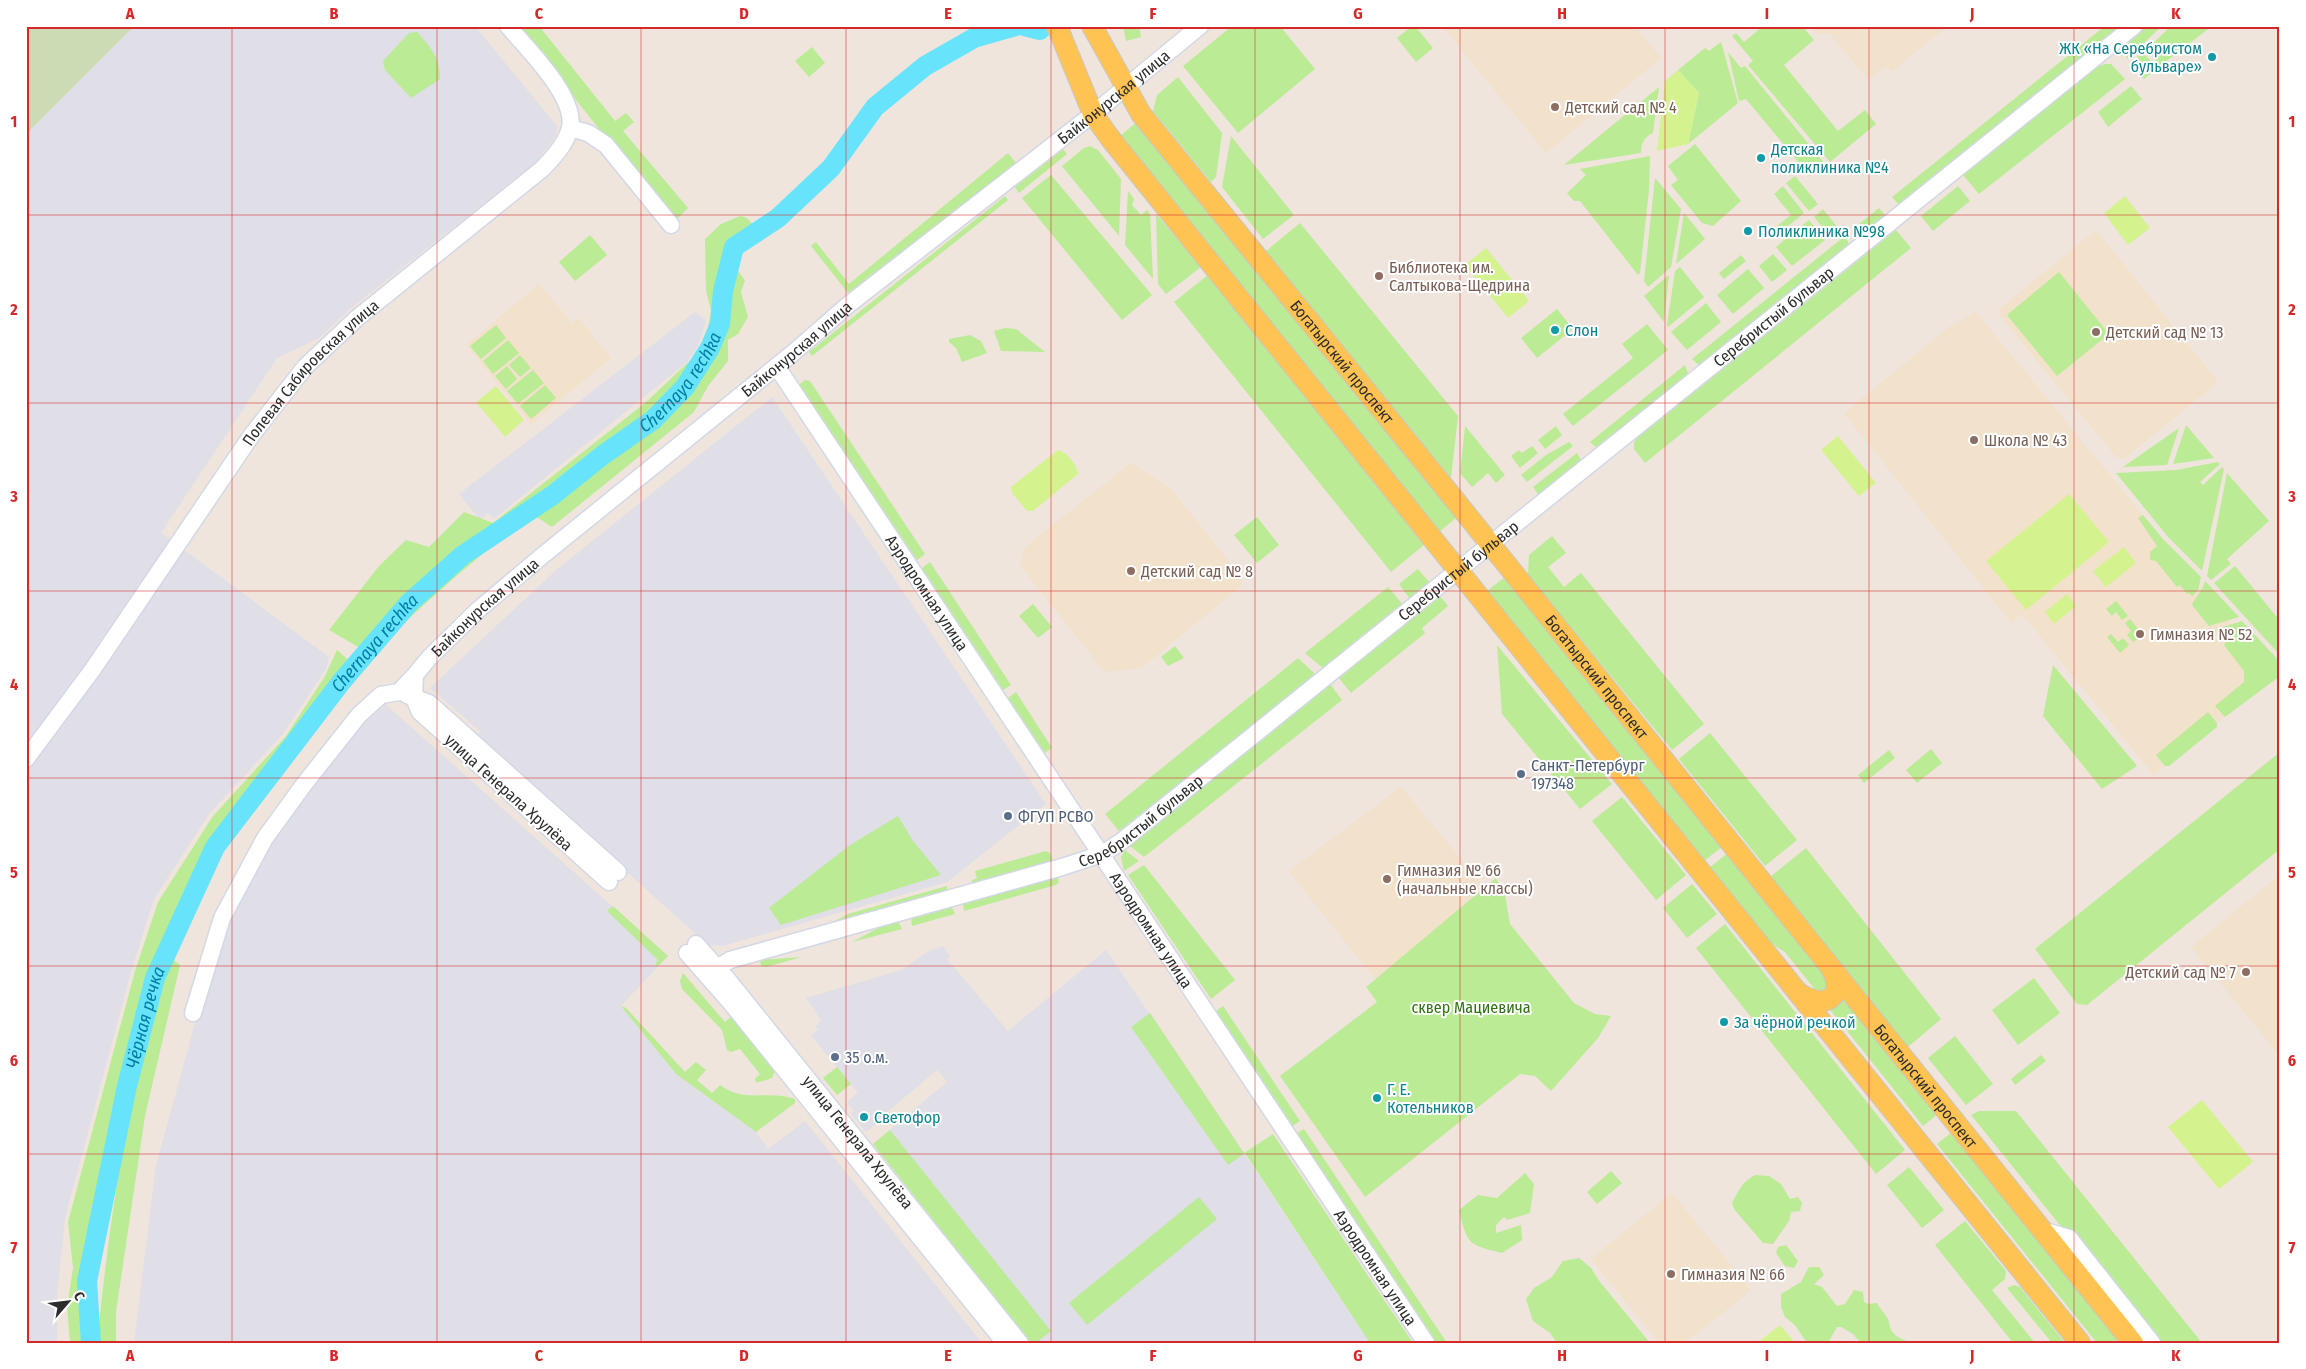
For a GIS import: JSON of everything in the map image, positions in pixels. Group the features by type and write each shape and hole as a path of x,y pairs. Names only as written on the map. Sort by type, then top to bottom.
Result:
{"main road":[{"path":"1057,26 1093,114 1110,138 2080,1343"},
{"name":"Богатырский проспект","path":"1092,26 1124,87 1147,122 1830,965 2133,1343"},
{"path":"1798,992 1809,1000 1818,1003 1831,998 1838,984 1830,965"}],"street":[{"path":"508,26 563,93 570,110 570,128 588,133 606,145 671,226"},
{"name":"Байконурская улица","path":"410,688 429,658 478,610 777,367 848,305 1093,114 1200,26"},
{"name":"Серебристый бульвар","path":"712,970 730,960 979,891 1102,854 1122,841 2134,26"},
{"name":"Полевая Сабировская улица","path":"26,759 93,669 251,436 305,367 356,319 542,169 555,155 570,128"},
{"name":"Аэродромная улица","path":"777,367 1426,1343"},
{"path":"193,1013 222,918 265,838 305,782 359,715 381,696 410,688"},
{"name":"улица Генерала Хрулёва","path":"410,688 429,703 613,877"},
{"name":"улица Генерала Хрулёва","path":"692,948 1020,1343"},
{"name":"улица Генерала Хрулёва","path":"712,970 1005,1343"},
{"path":"2042,1230 2068,1238 2152,1343"}],"shaded area":[{"path":"134,26 475,26 557,126 556,136 536,162 350,309 319,338 277,358 161,533 329,657 326,669 282,735 209,814 154,899 131,972 65,1218 57,1297 57,1343 26,1343 26,134"},
{"name":"Детский сад № 4","path":"1442,26 1634,26 1661,58 1546,153"},
{"path":"1810,26 1947,26 1891,72 1886,66 1869,80 1830,34 1816,34"},
{"name":"Детский сад № 13","path":"2096,230 2218,382 2124,459 2116,457 1999,315 1999,309"},
{"path":"539,284 572,323 579,318 611,358 531,424 466,345"},
{"path":"695,312 706,320 698,346 687,362 494,519 488,513 480,520 459,494"},
{"path":"1976,312 2275,676 2154,775 2022,614 2011,623 1844,413 1949,327"},
{"path":"772,397 1046,804 947,882 723,946 708,945 475,736 481,732 430,688 555,571"},
{"name":"Детский сад № 8","path":"1131,463 1170,488 1242,578 1242,585 1141,668 1106,672 1020,565 1024,548"},
{"path":"383,702 668,956 621,1006 676,1074 756,1132 768,1149 805,1121 982,1343 134,1343 156,1165 197,1016 226,927 282,820 368,713"},
{"name":"Гимназия № 66 (начальные классы)","path":"1401,787 1485,888 1375,979 1289,871"},
{"name":"Детский сад № 7","path":"2280,875 2280,1056 2191,947"},
{"path":"943,946 951,957 947,959 1008,1031 1106,950 1370,1343 1031,1343 873,1144 947,1082 937,1070 866,1132 851,1114 854,1111 847,1102 858,1093 811,1035 818,1030 815,1026 821,1020 806,998 901,970 929,951"},
{"name":"Гимназия № 66","path":"1672,1193 1751,1290 1685,1343 1659,1343 1591,1259"}],"green space":[{"path":"26,26 134,26 26,134"},
{"path":"517,26 539,26 615,121 626,113 634,122 623,131 688,208 678,218 667,214"},
{"path":"1123,26 1139,26 1141,37 1126,41"},
{"path":"1232,26 1280,26 1315,69 1238,133 1183,66"},
{"path":"1412,26 1415,26 1433,48 1416,62 1397,38"},
{"path":"1763,26 1802,26 1814,40 1784,65 1838,131 1865,110 1876,124 1830,162 1748,65 1753,61 1732,36 1736,33 1744,42"},
{"path":"2105,26 2121,26 1899,205 1892,197"},
{"path":"2147,26 2162,26 2127,59 2126,47 2128,43"},
{"path":"2171,26 2212,26 2160,66 2147,49"},
{"path":"417,32 437,59 440,79 411,98 385,70 383,61 409,33"},
{"path":"1721,42 1738,103 1688,144 1699,93 1678,70 1705,48 1709,51"},
{"path":"812,47 825,63 809,77 795,61"},
{"path":"1728,52 1741,68 1745,66 1825,164 1810,176 1746,99 1739,101"},
{"path":"2143,52 2157,69 2144,79 2131,63"},
{"path":"2111,64 2125,79 1979,194 1963,175 2099,66"},
{"path":"1678,70 1699,93 1688,144 1657,151 1665,81"},
{"path":"1178,77 1222,133 1216,177 1211,182 1153,111 1157,95"},
{"path":"2131,86 2142,99 2108,127 2098,112"},
{"path":"1659,87 1653,133 1647,136 1644,141 1641,153 1564,165"},
{"path":"1138,121 1457,517 1439,532 1120,136"},
{"path":"1231,136 1294,215 1263,239 1222,187"},
{"path":"1695,144 1741,201 1713,226 1702,223 1671,185 1678,180 1668,166"},
{"path":"1090,146 1098,150 1121,179 1119,236 1062,166 1084,148"},
{"path":"1063,149 1067,154 1019,193 1015,187"},
{"path":"1008,153 1016,163 848,293 811,246 816,242 849,284"},
{"path":"1650,156 1649,190 1640,273 1638,275 1580,201 1574,201 1567,193 1586,175 1580,169"},
{"path":"1051,175 1152,295 1122,320 1022,198"},
{"path":"1795,176 1818,204 1809,211 1786,183"},
{"path":"1655,178 1681,209 1671,267 1648,287 1644,281"},
{"path":"1783,186 1804,213 1772,239 1767,234 1791,215 1774,194"},
{"path":"1958,186 1970,201 1933,231 1921,216"},
{"path":"1128,191 1134,199 1132,205 1141,215 1147,210 1150,214 1153,279 1125,245"},
{"path":"1005,196 1008,200 812,356 809,352"},
{"path":"2125,196 2150,228 2128,245 2104,213"},
{"path":"1879,208 1886,216 1866,232 1859,224"},
{"path":"1823,209 1839,229 1830,236 1814,217"},
{"path":"1684,213 1705,239 1676,264"},
{"path":"1156,214 1201,267 1166,294 1158,284"},
{"path":"740,216 748,219 756,233 752,240 736,251 736,269 745,280 741,292 748,317 738,334 728,340 728,361 708,386 694,412 552,527 532,514 410,617 372,655 329,630 379,566 406,540 429,547 464,512 493,523 645,403 698,353 707,335 711,310 706,291 705,239 721,224"},
{"path":"1809,220 1825,240 1792,266 1776,247"},
{"path":"1300,223 1458,416 1451,478 1265,252"},
{"path":"1896,230 1911,248 1645,463 1634,449 1634,442 1638,437"},
{"path":"590,235 607,255 575,281 559,262"},
{"path":"1845,236 1850,246 1700,366 1692,359"},
{"path":"1486,248 1529,301 1508,318 1465,265"},
{"path":"1773,254 1787,270 1772,282 1759,266"},
{"path":"1741,255 1746,261 1724,279 1719,273"},
{"path":"1680,267 1704,297 1668,327 1675,271"},
{"path":"1748,269 1764,288 1733,314 1717,295"},
{"path":"2059,272 2109,334 2057,376 2007,315"},
{"path":"1208,275 1424,545 1391,572 1174,302"},
{"path":"1669,275 1664,322 1644,296"},
{"path":"1706,303 1721,322 1687,350 1671,332"},
{"path":"1557,309 1573,329 1537,358 1521,338"},
{"path":"1647,324 1668,350 1573,426 1563,414 1633,358 1622,344"},
{"path":"496,325 506,338 481,359 470,346"},
{"path":"1005,328 1016,329 1045,352 1001,351 994,331"},
{"path":"970,335 981,341 987,353 962,362 956,348 949,342 949,339"},
{"path":"508,340 519,353 493,374 483,361"},
{"path":"520,355 531,368 520,377 509,365"},
{"path":"1685,365 1689,376 1598,449 1590,442"},
{"path":"507,366 517,379 506,389 495,376"},
{"path":"533,370 544,383 518,404 507,391"},
{"path":"805,380 810,381 925,554 917,560 799,385"},
{"path":"545,385 556,398 531,419 520,406"},
{"path":"496,386 524,420 505,437 476,402"},
{"path":"2186,425 2214,458 2173,464"},
{"path":"1465,426 1505,475 1496,483 1488,473 1472,487 1460,473"},
{"path":"1556,426 1562,435 1545,449 1538,440"},
{"path":"2179,428 2167,465 2123,467"},
{"path":"1838,436 1876,483 1859,496 1821,450"},
{"path":"1569,442 1573,446 1527,482 1521,475 1546,455"},
{"path":"1532,446 1538,453 1520,468 1511,456 1519,450 1522,453"},
{"path":"1058,450 1065,453 1071,459 1078,474 1033,511 1027,511 1012,493 1011,487"},
{"path":"1577,453 1582,462 1540,497 1533,487"},
{"path":"2218,462 2220,464 2200,482 2203,485 2222,467 2224,469 2202,571 2169,538 2116,473 2176,470"},
{"path":"2227,473 2269,521 2227,559 2231,564 2211,580 2207,576"},
{"path":"2069,494 2109,542 2026,610 1986,561"},
{"path":"2143,515 2163,539 2201,577 2198,590 2192,596 2189,593 2187,594 2180,585 2177,587 2156,561 2150,560 2150,552 2157,546 2138,518"},
{"path":"1257,517 1279,545 1257,563 1234,535"},
{"path":"1552,536 1566,553 1548,567 1564,587 1581,573 1704,724 1672,750 1528,575 1529,555"},
{"path":"2124,547 2136,563 2106,587 2093,571"},
{"path":"930,562 1011,685 1003,690 922,568"},
{"path":"2235,566 2280,621 2280,655 2214,583"},
{"path":"1418,569 1430,583 1410,599 1399,584"},
{"path":"1505,577 1722,847 1704,861 1487,591"},
{"path":"2205,581 2239,617 2209,626 2192,605"},
{"path":"1388,587 1403,605 1324,669 1305,653"},
{"path":"2067,594 2076,606 2054,624 2045,612"},
{"path":"1440,596 1448,606 1422,628 1425,633 1351,693 1339,678"},
{"path":"2116,601 2128,616 2122,620 2116,612 2112,616 2106,609"},
{"path":"1033,604 1052,627 1038,638 1019,616"},
{"path":"2130,619 2143,635 2133,642 2127,635 2131,631 2125,623"},
{"path":"2242,621 2280,662 2280,676 2225,717 2215,706 2244,682 2244,671 2224,645 2226,642 2216,629"},
{"path":"2111,634 2118,642 2123,638 2129,645 2120,653 2107,637"},
{"path":"1497,645 1612,784 1580,809 1502,714"},
{"path":"1175,646 1184,658 1168,666 1161,657"},
{"path":"337,650 353,664 213,844 154,974 121,1096 83,1279 88,1343 70,1343 67,1307 73,1268 68,1222 135,971 158,902 213,816 286,736 325,676"},
{"path":"1298,658 1314,673 1313,677 1119,831 1105,814"},
{"path":"2053,665 2137,766 2102,789 2043,716"},
{"path":"1330,684 1342,700 1144,857 1130,846"},
{"path":"1016,692 1052,748 1045,753 1008,698"},
{"path":"2208,712 2217,723 2217,727 2169,766 2165,766 2156,755"},
{"path":"1710,733 1797,840 1765,866 1679,759"},
{"path":"1931,749 1942,763 1917,783 1906,770"},
{"path":"1889,750 1895,758 1864,783 1858,775"},
{"path":"2280,752 2280,849 2087,1005 2077,1004 2035,949"},
{"path":"1622,797 1686,875 1656,900 1592,821"},
{"path":"898,816 913,841 941,875 781,925 769,908 850,845"},
{"path":"1806,848 1941,1019 1908,1047 1770,877"},
{"path":"1125,850 1139,861 1124,871 1121,857"},
{"path":"1046,851 1050,853 1053,861 973,883 971,881 977,878 975,871"},
{"path":"1728,853 1831,981 1830,989 1817,992 1785,952 1769,942 1709,868"},
{"path":"1144,865 1235,980 1211,999 1128,875"},
{"path":"1057,876 1059,882 1056,885 964,911 963,903"},
{"name":"сквер Мациевича","path":"1496,878 1505,895 1510,924 1574,1003 1595,1014 1611,1016 1598,1038 1551,1091 1535,1076 1520,1074 1365,1197 1280,1076 1377,1002 1366,987"},
{"path":"1692,884 1717,914 1687,938 1663,908"},
{"path":"947,886 947,891 833,923 848,914"},
{"path":"613,906 668,956 658,966 655,964 658,960 607,911"},
{"path":"951,906 955,914 912,926 911,918"},
{"path":"898,921 902,929 852,942 880,927"},
{"path":"1725,924 1905,1150 1876,1174 1696,948"},
{"path":"802,957 766,967 761,966 760,960"},
{"path":"171,958 180,965 145,1116 116,1312 116,1343 97,1343 108,1246 123,1148 144,1051 156,1004"},
{"path":"683,973 725,1022 731,1017 775,1071 772,1078 756,1083 755,1079 760,1074 740,1049 731,1052 727,1050 722,1030 682,989 680,981"},
{"path":"2034,978 2060,1013 2018,1045 1992,1010"},
{"path":"1841,994 1938,1114 1923,1126 1828,1007"},
{"path":"621,1006 626,1008 685,1072 696,1062 706,1070 697,1080 712,1093 720,1085 738,1094 785,1096 795,1099 795,1103 756,1132 676,1074"},
{"path":"1223,1006 1300,1121 1293,1126 1216,1011"},
{"path":"1150,1013 1244,1153 1273,1134 1413,1343 1370,1343 1245,1153 1228,1165 1131,1027"},
{"path":"1955,1036 1993,1084 1966,1105 1928,1058"},
{"path":"2041,1055 2046,1061 2015,1085 2011,1079"},
{"path":"837,1067 851,1084 837,1095 823,1078"},
{"path":"2202,1100 2253,1162 2219,1189 2168,1127"},
{"path":"1979,1111 2016,1111 2202,1343 2155,1343 1971,1115"},
{"path":"1304,1129 1447,1343 1437,1343 1297,1133"},
{"path":"890,1130 1051,1331 1036,1343 1031,1343 873,1144"},
{"path":"1952,1132 2121,1343 2097,1343 1937,1144"},
{"path":"1909,1167 1944,1210 1922,1228 1887,1185"},
{"path":"1611,1171 1622,1183 1597,1204 1587,1192"},
{"path":"1525,1173 1534,1184 1530,1213 1507,1220 1504,1217 1496,1225 1496,1233 1521,1225 1522,1240 1502,1253 1482,1248 1471,1242 1464,1230 1459,1210 1478,1195 1497,1198"},
{"path":"1755,1175 1769,1176 1781,1184 1790,1199 1798,1197 1802,1203 1800,1211 1791,1212 1789,1221 1773,1244 1763,1243 1734,1209 1732,1203 1744,1183"},
{"path":"1199,1197 1217,1219 1087,1325 1069,1303"},
{"path":"1965,1221 2006,1271 2005,1279 1992,1290 2035,1343 2013,1343 1935,1245"},
{"path":"1786,1245 1798,1261 1794,1268 1785,1266 1776,1253 1778,1247"},
{"path":"1579,1258 1591,1268 1600,1282 1650,1343 1557,1343 1550,1333 1533,1321 1526,1299 1534,1288 1552,1277 1563,1261"},
{"path":"1809,1267 1819,1267 1824,1275 1814,1284 1822,1287 1837,1306 1845,1304 1854,1290 1863,1292 1864,1302 1868,1304 1877,1303 1888,1319 1891,1330 1899,1338 1912,1343 1861,1343 1853,1334 1841,1327 1837,1327 1828,1343 1807,1343 1795,1325 1785,1317 1781,1307 1781,1294 1801,1282"},
{"path":"2014,1285 2020,1287 2065,1343 2052,1343 2007,1288"},
{"path":"1780,1325 1795,1343 1757,1343"}],"waterway":[{"name":"Chernaya rechka","path":"91,1343 87,1281 127,1086 155,978 215,847 342,681 409,603 463,555 553,495 603,455 653,420 685,387 710,348 720,324 723,291 734,247 778,218 831,168 875,107 925,66 974,38 1016,26"},
{"name":"Chernaya rechka","path":"1024,26 1040,30"}],"place":[{"name":"ЖК «На Серебристом бульваре»","path":"2212,57"},
{"name":"Детский сад № 4","path":"1555,107"},
{"name":"Детская поликлиника №4","path":"1761,158"},
{"name":"Поликлиника №98","path":"1748,231"},
{"name":"Библиотека им. Салтыкова-Щедрина","path":"1379,276"},
{"name":"Слон","path":"1555,330"},
{"name":"Детский сад № 13","path":"2096,332"},
{"name":"Школа № 43","path":"1974,440"},
{"name":"Детский сад № 8","path":"1131,571"},
{"name":"Гимназия № 52","path":"2140,634"},
{"name":"Санкт-Петербург 197348","path":"1521,774"},
{"name":"ФГУП РСВО","path":"1008,816"},
{"name":"Гимназия № 66 (начальные классы)","path":"1387,879"},
{"name":"Детский сад № 7","path":"2246,972"},
{"name":"За чёрной речкой","path":"1724,1022"},
{"name":"35 о.м.","path":"835,1057"},
{"name":"Г. Е. Котельников","path":"1377,1098"},
{"name":"Светофор","path":"864,1117"},
{"name":"Гимназия № 66","path":"1671,1274"}],"water label":[{"name":"Чёрная речка","path":"147,1018"}]}
